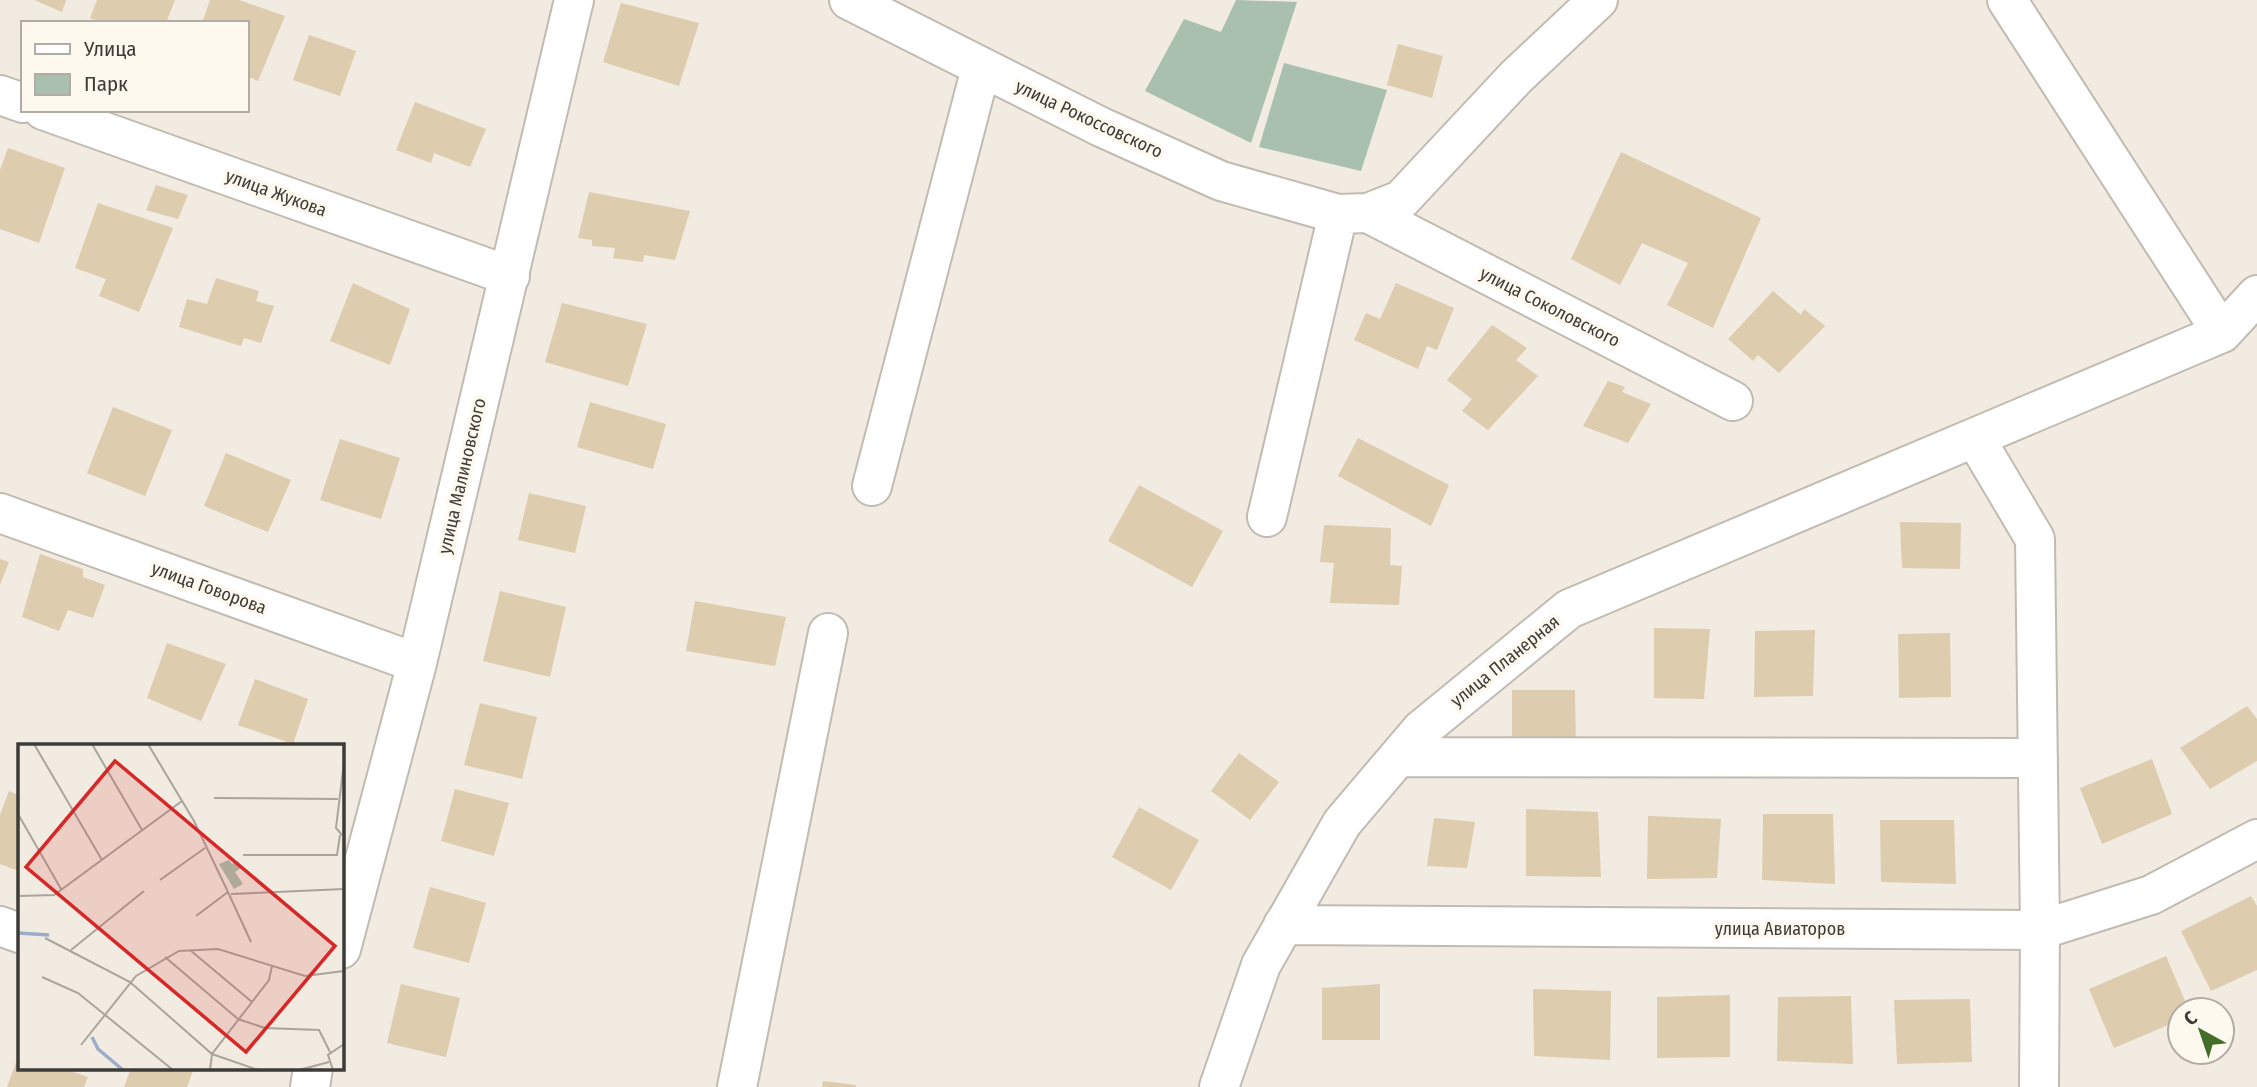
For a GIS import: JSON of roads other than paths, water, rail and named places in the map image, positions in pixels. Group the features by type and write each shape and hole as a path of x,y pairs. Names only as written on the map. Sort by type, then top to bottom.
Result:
{"street":[{"name":"улица Малиновского","path":"343,941 417,663 574,0"},
{"name":"улица Рокоссовского","path":"849,0 1101,127 1221,181 1353,214"},
{"path":"1267,517 1353,214 1401,200 1517,77 1598,0"},
{"path":"2007,0 2222,333 2257,295"},
{"path":"872,486 981,68"},
{"path":"0,95 21,102"},
{"name":"улица Жукова","path":"49,112 510,276"},
{"name":"улица Соколовского","path":"1353,214 1733,401"},
{"name":"улица Планерная","path":"1219,1087 1261,965 1342,823 1401,757 1420,730 1569,609 2222,333"},
{"path":"1975,438 2035,539 2040,930 2039,1087"},
{"name":"улица Говорова","path":"0,513 417,663"},
{"path":"737,1087 828,633"},
{"path":"1401,757 2038,758"},
{"name":"улица Авиаторов","path":"1283,925 2040,930 2151,895 2257,839"},
{"path":"0,926 18,933"}]}
